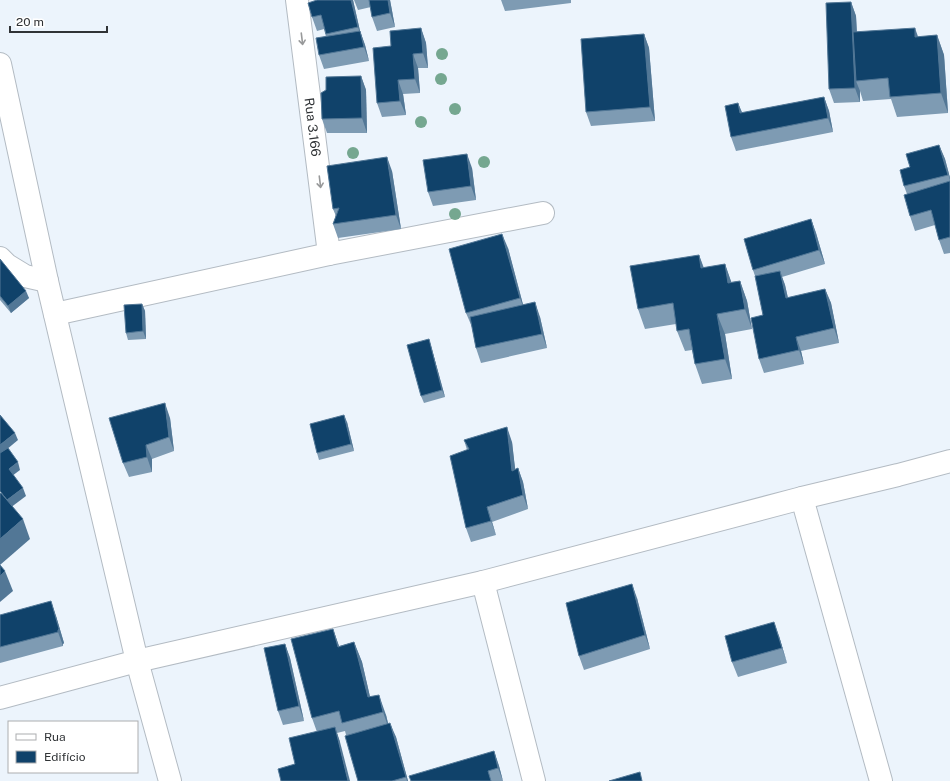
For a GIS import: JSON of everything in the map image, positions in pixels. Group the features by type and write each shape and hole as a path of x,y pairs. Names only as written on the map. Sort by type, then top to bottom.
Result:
{"street":[{"name":"Rua 3.166","path":"297,0 329,254"},
{"path":"0,64 46,281 137,661 170,781"},
{"path":"55,314 329,254 543,213"},
{"path":"0,258 7,265 25,276 46,281"},
{"path":"0,698 137,661 483,582 802,498 950,461"},
{"path":"802,498 881,781"},
{"path":"483,582 534,781"}],"building":[{"path":"317,0 351,0 358,27 326,34 321,15 312,17 308,3"},
{"path":"369,0 388,0 390,13 372,17"},
{"path":"851,2 855,88 829,89 826,3"},
{"path":"421,28 423,53 413,54 415,79 398,80 400,101 377,103 373,48 391,46 390,31"},
{"path":"915,28 915,37 937,35 941,93 890,97 888,78 856,81 853,32"},
{"path":"360,31 364,47 319,55 316,38"},
{"path":"644,34 650,107 586,112 581,39"},
{"path":"361,76 362,118 322,119 321,93 326,90 326,77"},
{"path":"824,97 828,118 731,137 725,106 738,103 740,113"},
{"path":"939,145 948,175 904,186 900,170 910,167 906,154"},
{"path":"467,154 471,186 428,192 423,160"},
{"path":"387,157 396,215 333,224 339,208 333,209 327,166"},
{"path":"950,181 950,237 939,240 931,210 910,216 904,195"},
{"path":"811,219 819,250 753,270 744,239"},
{"path":"502,234 520,298 466,313 449,249"},
{"path":"699,255 701,268 725,264 728,283 740,281 745,309 717,314 725,359 695,364 689,329 677,331 673,303 638,309 630,266"},
{"path":"0,259 26,291 8,306 0,296"},
{"path":"780,271 786,298 825,289 834,328 796,337 799,350 759,359 751,318 763,315 755,276"},
{"path":"535,302 542,334 476,348 470,317"},
{"path":"142,304 143,331 126,333 124,305"},
{"path":"429,339 442,390 421,396 407,345"},
{"path":"165,403 169,437 146,445 147,457 123,463 109,418"},
{"path":"0,415 15,433 0,445"},
{"path":"344,415 351,444 317,453 310,424"},
{"path":"507,427 512,471 518,468 523,495 487,507 491,521 466,528 450,456 469,449 464,440"},
{"path":"8,448 18,462 9,469 23,488 7,500 0,491 0,453"},
{"path":"1,493 23,519 0,539 0,494"},
{"path":"0,565 5,571 0,576"},
{"path":"632,584 645,635 579,656 566,603"},
{"path":"51,601 59,629 58,632 0,647 0,615"},
{"path":"774,622 782,648 732,662 725,636"},
{"path":"333,629 338,647 354,642 368,697 379,695 383,712 342,723 339,711 312,718 291,639"},
{"path":"285,644 299,706 278,711 264,648"},
{"path":"390,723 406,777 392,781 358,781 345,736"},
{"path":"335,727 348,781 281,781 278,769 295,764 289,738"},
{"path":"494,751 498,768 488,771 491,781 411,781 409,776"},
{"path":"640,772 642,781 609,781"}]}
